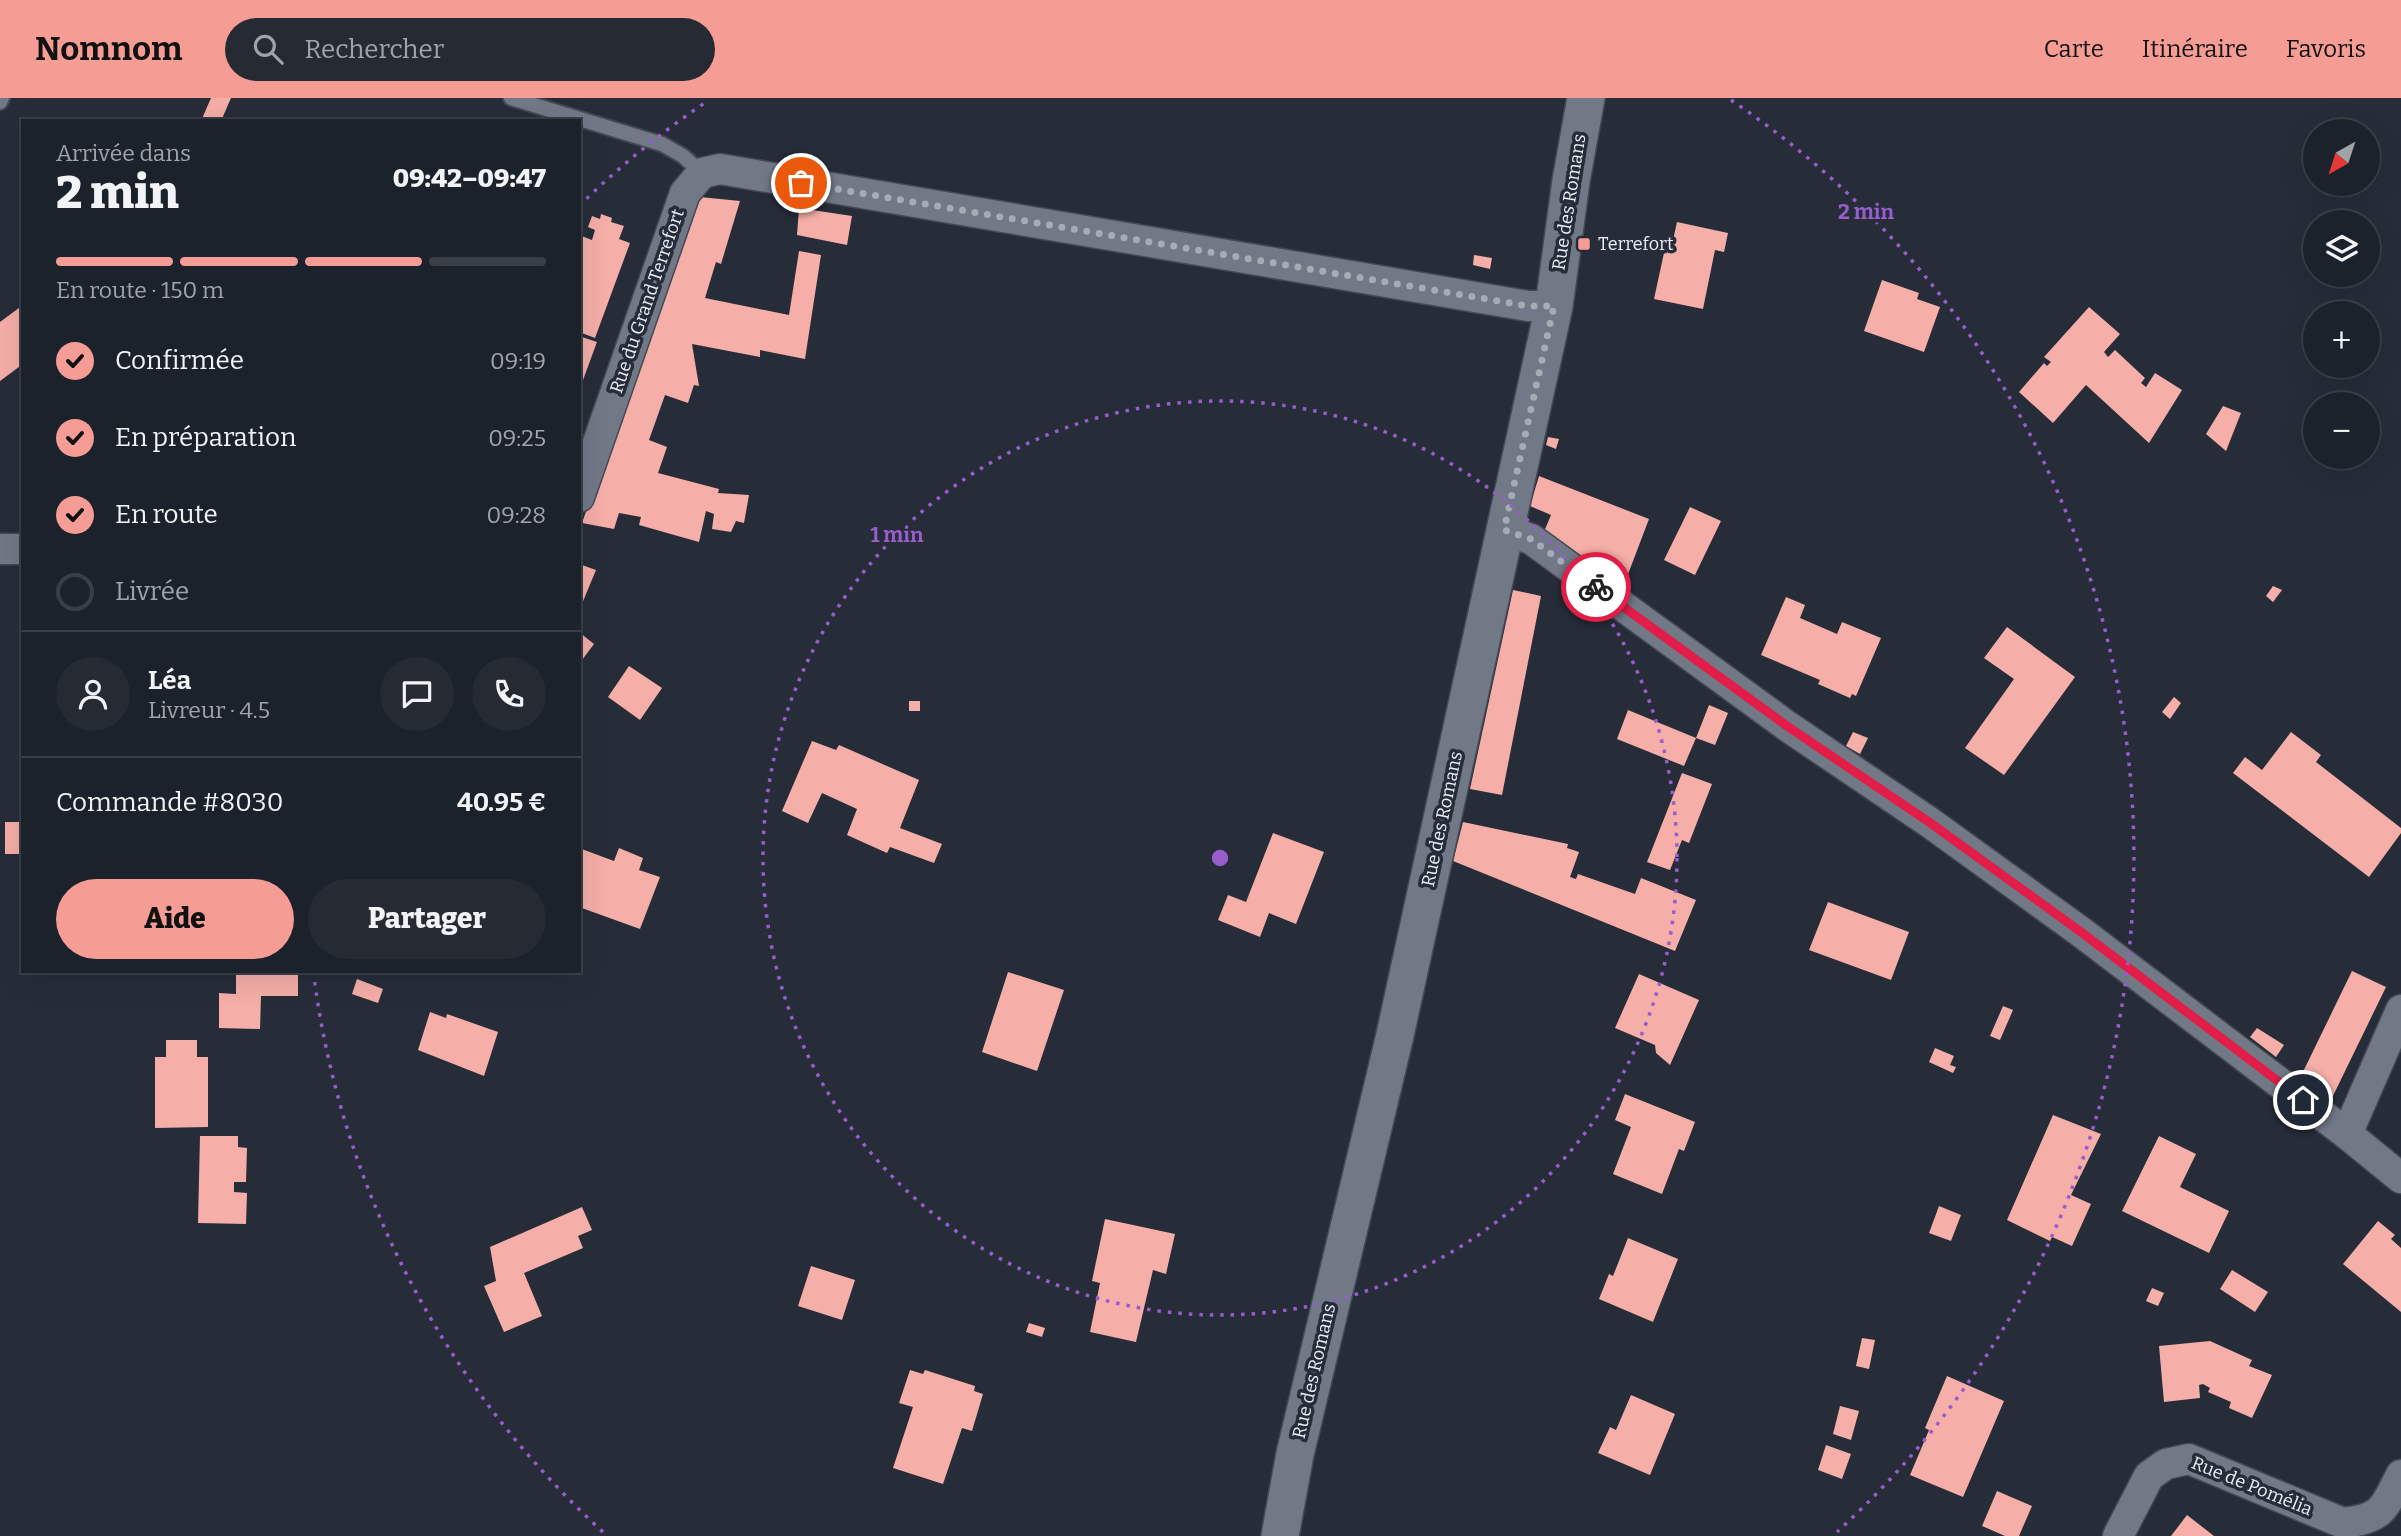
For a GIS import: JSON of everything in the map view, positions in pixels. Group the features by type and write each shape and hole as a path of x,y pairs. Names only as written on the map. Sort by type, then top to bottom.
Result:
{"street":[{"name":"Rue des Romans","path":"1280,1536 1295,1454 1395,1035 1554,306 1571,181 1586,98"},
{"path":"702,173 720,169 1528,306 1554,306"},
{"name":"Rue du Grand Terrefort","path":"581,491 685,193 702,173"},
{"path":"1504,530 1531,539 1787,726 1951,838 2081,932 2347,1133 2401,1178"},
{"path":"0,549 21,549"},
{"path":"2347,1133 2401,1010"},
{"name":"Rue de Pomélia","path":"2118,1536 2149,1476 2166,1464 2189,1459 2343,1523 2363,1521 2383,1511 2401,1475"}],"lane":[{"path":"511,98 580,119"},
{"path":"581,119 662,144 683,156 702,173"}],"building":[{"path":"211,98 231,98 222,119 202,119"},
{"path":"700,197 740,201 721,264 716,262 705,298 789,315 799,251 821,255 805,359 760,350 760,357 692,344 699,386 694,385 688,403 665,395 649,440 667,447 658,473 719,489 718,493 749,495 744,523 736,521 731,532 712,529 714,514 706,511 699,542 639,525 641,517 619,513 614,529 582,523 692,205"},
{"path":"799,208 852,216 847,245 797,235"},
{"path":"601,214 612,218 611,222 624,226 619,239 630,243 595,338 581,333 581,236 592,240 595,230 588,227 592,216 600,219"},
{"path":"1677,222 1728,233 1724,252 1715,250 1703,309 1654,299 1667,239 1673,240"},
{"path":"1474,255 1492,258 1490,269 1473,265"},
{"path":"1882,280 1919,293 1917,299 1940,307 1924,352 1864,331"},
{"path":"21,306 21,365 0,381 0,322"},
{"path":"2089,307 2120,334 2104,352 2108,357 2115,350 2145,378 2141,383 2146,387 2155,373 2182,390 2149,443 2086,385 2053,423 2019,392 2044,363 2047,366 2051,362 2044,357"},
{"path":"581,337 597,342 581,380"},
{"path":"2223,406 2241,413 2226,451 2206,434"},
{"path":"1548,437 1559,439 1556,449 1546,445"},
{"path":"1539,476 1649,519 1622,590 1543,534 1551,515 1530,506"},
{"path":"1690,507 1721,521 1695,575 1664,560"},
{"path":"581,565 596,570 581,606"},
{"path":"2273,586 2282,590 2273,602 2266,596"},
{"path":"1513,590 1541,596 1502,795 1470,789"},
{"path":"1786,597 1805,605 1800,618 1837,634 1842,622 1881,638 1856,696 1852,694 1850,698 1818,684 1820,680 1761,655"},
{"path":"2007,627 2075,677 2004,775 1965,748 2014,679 1984,658"},
{"path":"581,634 594,644 581,661"},
{"path":"629,666 662,688 640,720 608,697"},
{"path":"2174,697 2181,703 2170,719 2162,712"},
{"path":"909,701 920,701 920,711 909,711"},
{"path":"1709,705 1728,713 1715,745 1696,738"},
{"path":"1628,710 1696,738 1684,766 1617,739"},
{"path":"1853,732 1868,738 1860,754 1846,746"},
{"path":"2291,732 2321,755 2316,762 2401,828 2401,833 2369,877 2233,773 2245,757 2262,770"},
{"path":"812,741 836,750 839,745 919,780 900,828 942,844 934,863 890,847 887,853 847,835 857,809 822,793 808,823 782,811"},
{"path":"1682,773 1712,784 1689,843 1682,840 1670,870 1647,862"},
{"path":"5,822 21,822 21,854 5,854"},
{"path":"1463,822 1568,844 1567,848 1579,852 1570,877 1576,879 1578,874 1635,894 1641,878 1696,900 1675,951 1453,861"},
{"path":"1273,833 1324,852 1296,924 1269,913 1260,937 1218,920 1228,895 1246,902"},
{"path":"619,848 643,858 639,870 660,877 640,929 581,908 581,849 614,861"},
{"path":"1828,902 1909,932 1891,980 1809,950"},
{"path":"2352,971 2386,987 2331,1100 2301,1076"},
{"path":"1008,972 1064,990 1037,1071 982,1052"},
{"path":"236,973 298,973 298,996 261,996 260,1029 219,1028 219,993 236,994"},
{"path":"1639,974 1699,1000 1670,1065 1656,1053 1655,1045 1615,1028"},
{"path":"357,979 383,989 378,1003 352,994"},
{"path":"2003,1006 2013,1010 2000,1040 1990,1036"},
{"path":"430,1012 446,1018 447,1014 498,1032 484,1076 418,1050"},
{"path":"2257,1028 2284,1045 2276,1057 2250,1037"},
{"path":"166,1040 197,1040 197,1057 208,1057 208,1127 155,1128 155,1057 166,1057"},
{"path":"1935,1048 1954,1056 1950,1065 1956,1067 1953,1073 1929,1062"},
{"path":"1625,1094 1695,1122 1684,1151 1679,1149 1662,1194 1613,1174 1631,1127 1615,1120"},
{"path":"2053,1115 2101,1134 2071,1195 2091,1204 2072,1246 2052,1237 2050,1241 2007,1220"},
{"path":"200,1136 238,1136 238,1147 247,1148 246,1182 234,1182 234,1192 247,1193 246,1224 198,1223"},
{"path":"2159,1136 2196,1154 2180,1187 2229,1211 2209,1253 2122,1211"},
{"path":"1939,1206 1961,1215 1951,1241 1929,1233"},
{"path":"582,1207 592,1230 578,1236 583,1248 524,1273 542,1316 504,1332 484,1286 496,1281 490,1247"},
{"path":"1105,1219 1175,1234 1166,1274 1153,1270 1136,1342 1090,1332 1100,1283 1092,1281"},
{"path":"2378,1221 2395,1235 2391,1239 2401,1248 2401,1312 2343,1264"},
{"path":"1628,1238 1678,1259 1653,1322 1599,1299 1609,1274 1613,1276"},
{"path":"811,1266 855,1280 842,1320 798,1306"},
{"path":"2232,1270 2268,1292 2255,1312 2220,1289"},
{"path":"2152,1288 2164,1293 2158,1306 2146,1301"},
{"path":"1029,1323 1045,1328 1042,1337 1026,1332"},
{"path":"1862,1338 1875,1340 1869,1369 1856,1366"},
{"path":"2210,1341 2252,1360 2249,1366 2272,1375 2252,1418 2229,1408 2231,1402 2208,1392 2210,1388 2203,1384 2199,1385 2200,1398 2164,1402 2159,1346"},
{"path":"910,1370 923,1374 925,1370 975,1386 974,1391 983,1394 972,1431 962,1428 943,1484 893,1468 913,1407 899,1403"},
{"path":"1947,1376 2004,1401 1963,1497 1910,1475 1929,1430 1925,1428"},
{"path":"1631,1395 1675,1414 1650,1475 1598,1453 1610,1427 1616,1430"},
{"path":"1840,1406 1859,1411 1851,1440 1833,1434"},
{"path":"1826,1445 1851,1454 1842,1479 1818,1470"},
{"path":"1997,1491 2032,1506 2019,1536 2005,1536 1982,1526"},
{"path":"2187,1515 2214,1536 2171,1536"}],"way so far":[{"path":"801,183 1528,306 1554,306 1504,530 1531,539 1596,587"}],"place":[{"name":"Terrefort","path":"1584,244"}],"route":[{"path":"1596,587 1787,726 1929,822 2081,932 2303,1100"}]}
